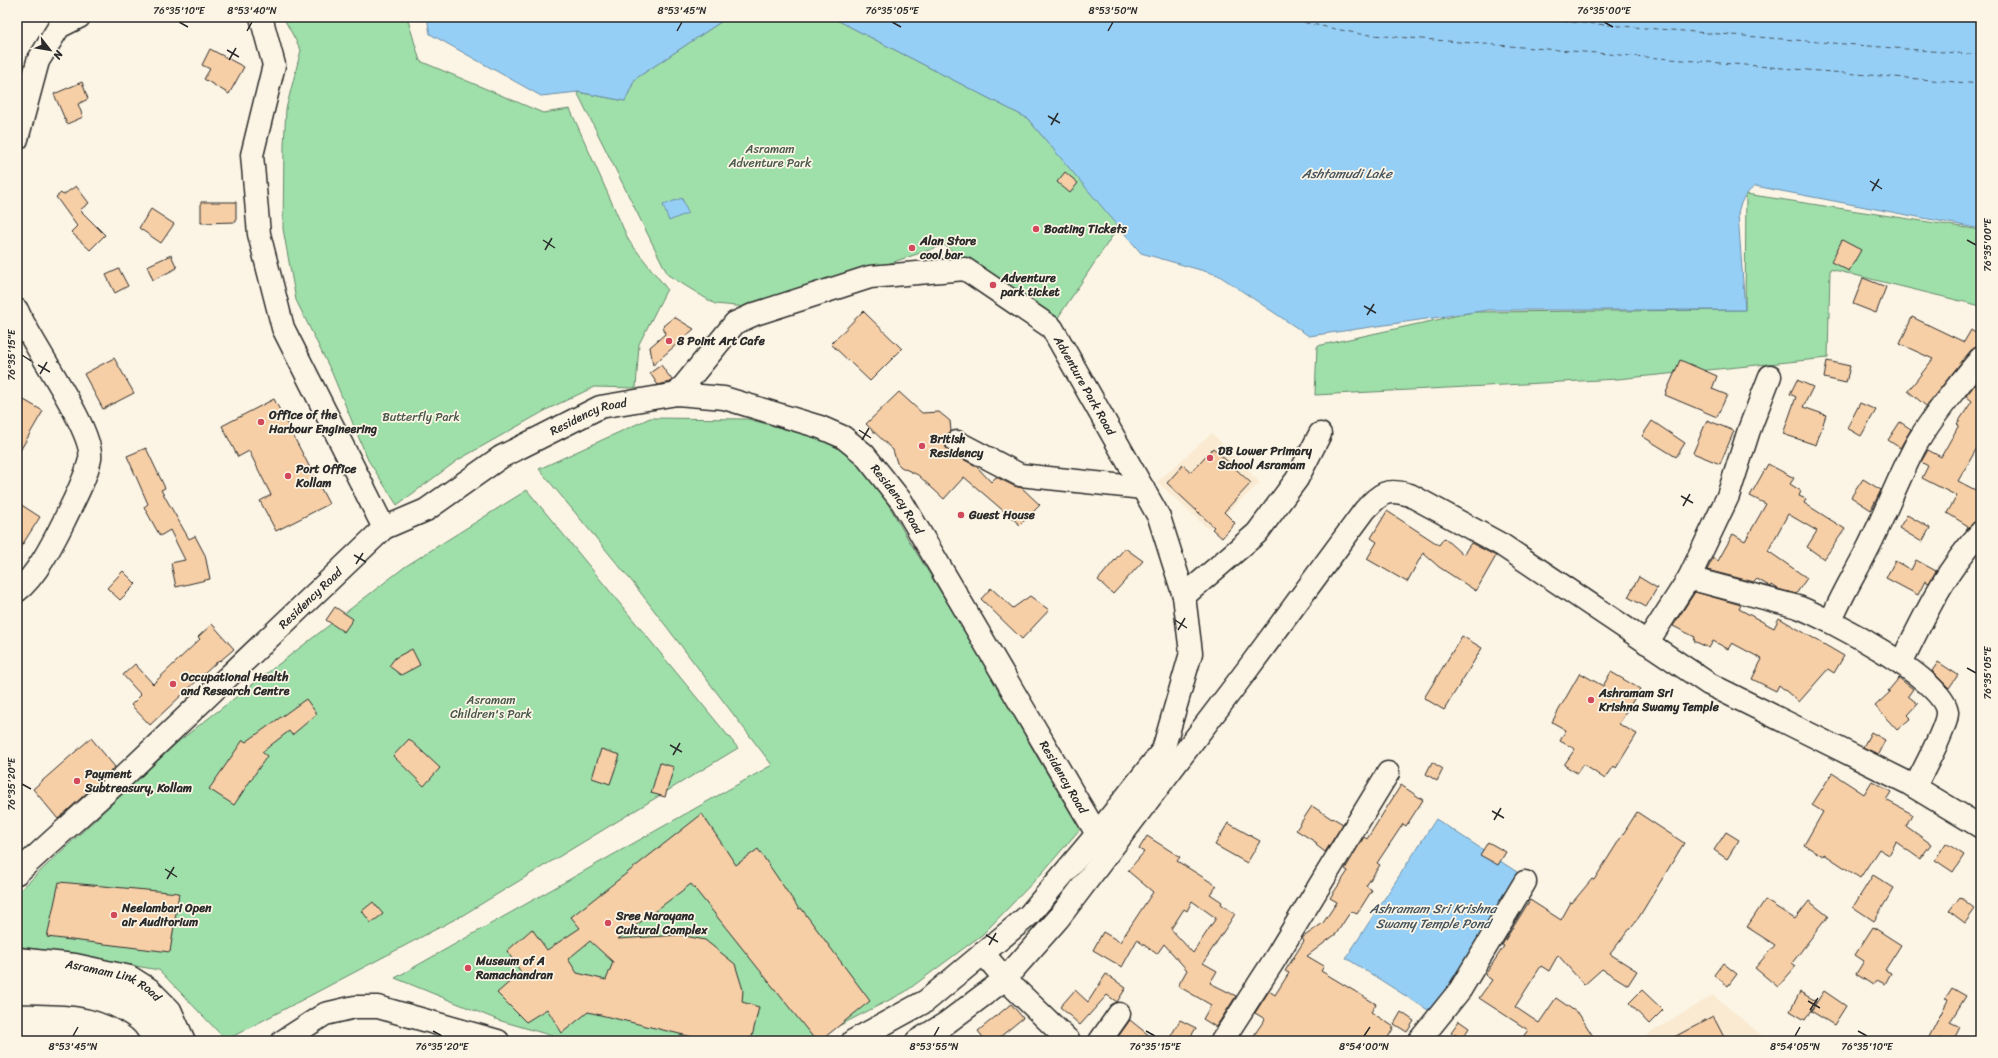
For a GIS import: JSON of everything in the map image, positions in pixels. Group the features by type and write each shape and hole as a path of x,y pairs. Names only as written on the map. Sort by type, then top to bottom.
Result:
{"street":[{"path":"17,139 38,61 59,27 79,17"},
{"path":"261,17 274,65 252,155 259,234 283,328 384,528"},
{"name":"Adventure Park Road","path":"677,394 735,323 755,314 870,277 965,269 1052,328 1159,517 1184,596 1191,653 1163,750 1097,834 1030,915 926,1001 853,1041"},
{"path":"17,310 23,324 45,359 84,430 90,458 77,494 61,527 28,583 17,591"},
{"path":"1831,621 1918,443 1960,383 1981,358"},
{"path":"1647,643 1689,578 1728,496 1749,430 1770,376"},
{"name":"Residency Road","path":"17,874 124,777 384,528 426,510 501,457 600,407 677,394 724,398 820,426 843,437 864,454 902,502 1097,834"},
{"path":"1184,596 1258,532 1297,479 1320,434"},
{"path":"957,442 1020,475 1142,488"},
{"path":"917,1041 946,1024 1005,978 1058,919 1247,670 1365,510 1376,497 1385,492 1395,490 1410,495 1502,545 1709,684 1915,787 1981,827"},
{"path":"1901,663 1940,585 1963,551 1981,532"},
{"path":"1689,578 1798,607 1831,621 1901,663 1925,682 1943,701 1947,711 1944,726 1915,787"},
{"path":"1222,1041 1273,962 1388,773"},
{"path":"1419,1041 1460,990 1525,882"},
{"path":"983,953 1005,978 1069,1041"},
{"name":"Asramam Link Road","path":"17,959 75,965 130,977 148,989 170,1010 184,1041"},
{"name":"Asramam Link Road","path":"17,975 96,984 124,997 149,1014 164,1041"},
{"path":"17,992 78,994 111,1002 142,1021 153,1041"},
{"path":"283,1041 325,1014 355,1007 378,1007 498,1041"},
{"path":"1100,1041 1119,1014"}],"shaded area":[{"name":"DB Lower Primary School Asramam","path":"1212,433 1260,483 1208,529 1157,482"},
{"path":"1713,995 1769,1041 1637,1041"}],"green space":[{"name":"Butterfly Park","path":"283,17 407,17 420,61 543,113 570,109 629,241 667,289 639,344 636,388 594,387 548,409 458,460 397,505 368,460 332,373 296,300 283,229 284,145 286,109 301,50"},
{"name":"Asramam Adventure Park","path":"728,17 831,17 1027,118 1119,226 1055,322 944,245 757,308 715,304 668,275 577,92 625,101 635,79"},
{"path":"1746,194 1981,230 1981,306 1830,269 1828,358 1618,379 1315,395 1317,346 1473,312 1745,310"},
{"path":"650,418 748,419 857,449 908,539 978,652 1080,829 1042,873 983,934 905,992 809,1041 570,1041 498,1020 395,978 772,765 634,584 539,469"},
{"name":"Asramam Children's Park","path":"527,490 738,748 463,915 226,1040 159,970 17,946 17,893 179,741 406,566"}],"water":[{"path":"427,17 728,17 635,79 625,101 578,92 541,96 430,34"},
{"name":"Ashtamudi Lake","path":"831,17 1981,17 1981,229 1755,186 1744,198 1738,214 1745,310 1488,310 1309,336 1218,275 1141,253 1027,118"},
{"path":"682,198 688,213 669,221 663,205"},
{"name":"Ashramam Sri Krishna Swamy Temple Pond","path":"1436,819 1520,874 1431,1012 1346,958"}],"building":[{"path":"210,49 244,67 229,94 204,79 210,69 202,65"},
{"path":"82,82 88,99 78,104 83,117 67,124 54,94"},
{"path":"1065,172 1078,183 1070,193 1057,182"},
{"path":"76,186 89,203 80,210 105,235 90,250 71,232 77,226 56,197 61,193 63,195"},
{"path":"201,202 236,202 236,222 201,223"},
{"path":"151,209 174,224 161,243 139,228"},
{"path":"1842,240 1861,250 1849,271 1831,262"},
{"path":"171,255 177,268 153,280 147,266"},
{"path":"119,269 128,286 115,293 106,275"},
{"path":"1863,278 1886,287 1876,313 1853,304"},
{"path":"863,311 902,349 870,381 831,344"},
{"name":"8 Point Art Cafe","path":"674,317 694,329 653,365 650,347 665,334 663,326"},
{"path":"1912,317 1964,342 1971,330 1981,337 1981,346 1971,350 1926,406 1908,391 1933,359 1900,344"},
{"path":"114,358 134,393 103,409 84,374"},
{"path":"1680,360 1717,376 1712,389 1727,395 1717,417 1665,395"},
{"path":"1827,361 1850,366 1846,383 1824,378"},
{"path":"661,365 672,380 670,382 658,385 650,373"},
{"path":"1797,380 1813,387 1803,407 1826,415 1816,445 1783,434 1796,397 1790,394"},
{"path":"1977,382 1981,384 1981,441 1958,481 1981,493 1981,520 1972,524 1966,530 1968,526 1947,513 1957,496 1922,478 1928,466 1921,462 1928,450 1941,457 1959,425 1957,424 1972,401 1966,396"},
{"name":"British Residency","path":"899,392 922,413 939,412 950,421 951,431 946,436 945,442 946,448 951,453 976,466 991,482 996,477 1014,486 1022,488 1040,505 1020,525 964,477 944,499 918,475 901,467 897,463 893,450 866,424"},
{"path":"17,396 43,411 17,456"},
{"name":"Port Office Kollam","path":"274,399 329,504 276,531 260,501 271,495 249,451 238,457 222,426"},
{"path":"1860,403 1876,410 1861,436 1847,428"},
{"path":"1707,420 1734,431 1720,464 1693,453"},
{"path":"1652,421 1685,443 1676,457 1642,436"},
{"path":"1900,422 1911,429 1900,448 1888,440"},
{"path":"146,448 165,488 161,490 189,539 195,536 205,555 210,579 176,587 171,563 185,560 170,530 160,536 144,507 148,504 127,456"},
{"name":"DB Lower Primary School Asramam","path":"1213,448 1251,483 1224,512 1235,523 1222,538 1212,529 1214,527 1167,483 1183,465 1191,472"},
{"path":"1768,464 1794,478 1790,484 1801,491 1799,496 1806,499 1804,503 1845,529 1824,559 1807,547 1817,531 1788,514 1768,551 1807,578 1796,594 1778,589 1772,585 1771,587 1757,579 1754,582 1707,570 1713,558 1718,561 1733,534 1745,541 1766,504 1750,496"},
{"path":"1863,479 1881,490 1871,510 1851,497"},
{"path":"17,502 40,517 17,553"},
{"path":"1387,511 1439,545 1444,538 1463,555 1471,543 1496,556 1476,591 1439,567 1423,553 1407,582 1367,559 1377,542 1371,538"},
{"path":"1907,515 1930,528 1922,542 1899,528"},
{"path":"1125,548 1143,561 1113,594 1098,580"},
{"path":"1916,560 1936,571 1929,583 1925,581 1918,595 1886,578 1895,561 1911,570"},
{"path":"123,571 136,584 120,600 107,588"},
{"path":"1639,577 1657,588 1646,607 1628,597"},
{"path":"991,588 1013,608 1030,596 1049,610 1022,639 981,599"},
{"path":"1695,592 1741,605 1739,609 1774,628 1779,618 1844,656 1834,673 1828,669 1799,702 1779,685 1776,691 1752,679 1762,659 1732,643 1728,649 1713,641 1709,648 1694,641 1695,637 1673,626"},
{"path":"335,607 353,619 344,632 326,620"},
{"name":"Occupational Health and Research Centre","path":"212,624 234,649 220,661 219,660 150,725 131,705 141,695 123,675 135,664 153,684 200,639 198,637"},
{"path":"1462,636 1482,648 1444,710 1424,698"},
{"path":"412,649 420,665 401,675 389,666 395,658"},
{"path":"1938,662 1958,675 1949,688 1932,671"},
{"path":"1611,672 1640,689 1619,724 1637,734 1616,768 1614,766 1605,779 1583,764 1577,773 1564,765 1575,749 1560,741 1566,730 1552,722 1580,673 1603,686"},
{"path":"1899,678 1913,689 1908,696 1918,704 1908,715 1911,718 1897,730 1875,706 1890,692 1888,691"},
{"path":"306,699 317,714 292,735 289,731 262,752 267,756 234,805 209,789 243,740 246,742"},
{"path":"1871,732 1885,740 1878,754 1863,747"},
{"name":"Payment Subtreasury, Kollam","path":"91,738 115,767 58,819 33,789"},
{"path":"409,739 440,768 424,786 393,756"},
{"path":"601,749 620,755 610,784 592,778"},
{"path":"1432,762 1443,769 1437,781 1426,774"},
{"path":"660,763 674,767 665,797 651,793"},
{"path":"1832,773 1864,794 1872,781 1891,792 1886,800 1912,814 1906,826 1931,844 1920,859 1896,842 1889,855 1879,849 1860,878 1824,854 1823,856 1804,845 1823,812 1812,805"},
{"path":"1401,785 1423,800 1406,826 1403,824 1377,863 1380,865 1366,886 1372,890 1357,914 1351,911 1336,934 1307,956 1324,966 1321,971 1376,1004 1371,1012 1394,1027 1386,1041 1250,1041 1265,1019 1255,1013 1269,991 1275,995 1289,973 1285,971 1304,941 1302,938 1323,923 1337,902 1330,898 1348,871 1345,869 1364,837 1367,839"},
{"path":"1312,806 1343,824 1325,852 1316,845 1317,843 1296,830"},
{"path":"1637,812 1684,843 1639,917 1610,954 1637,971 1628,985 1602,969 1584,985 1558,955 1549,971 1541,966 1515,1007 1539,1023 1556,998 1579,1014 1596,1041 1520,1041 1528,1030 1479,998 1492,980 1485,975 1504,946 1502,945 1530,900 1561,920 1571,902 1572,903 1592,879 1594,880"},
{"name":"Sree Narayana Cultural Complex","path":"702,814 736,865 758,849 799,909 801,908 870,1001 820,1041 816,1041 691,884 618,939 680,935 705,940 735,964 743,990 742,1002 759,1007 751,1041 709,1041 588,1012 562,1033 547,1009 526,1022 497,993 521,972 507,951 532,929 547,950 580,928 571,917","holes":["590,941 613,962 606,980 577,973 568,959"]},
{"path":"1228,823 1260,841 1247,863 1215,845"},
{"path":"1726,832 1739,840 1727,859 1714,850"},
{"path":"1147,836 1180,857 1177,861 1217,886 1210,894 1222,902 1221,904 1235,914 1203,963 1217,971 1210,983 1236,996 1216,1027 1203,1019 1211,1005 1178,986 1187,970 1164,944 1157,954 1137,940 1122,967 1093,950 1103,932 1120,942 1153,892 1128,871 1144,852 1139,849","holes":["1192,901 1216,918 1193,953 1171,929 1184,909 1187,911"]},
{"path":"1488,842 1506,852 1498,865 1480,855"},
{"path":"1946,843 1964,855 1953,872 1935,860"},
{"path":"1873,875 1894,888 1874,921 1853,907"},
{"name":"Neelambari Open air Auditorium","path":"59,882 179,893 170,952 47,937"},
{"path":"1960,897 1975,909 1965,923 1949,911"},
{"path":"1765,900 1795,919 1809,901 1828,916 1792,963 1796,966 1778,987 1755,968 1775,945 1747,927"},
{"path":"373,902 383,914 371,923 362,911"},
{"path":"1873,927 1901,945 1885,970 1891,973 1885,984 1877,980 1873,985 1856,974 1864,961 1855,955"},
{"path":"1723,963 1737,974 1728,986 1714,975"},
{"path":"1106,974 1126,988 1117,1002 1107,995 1080,1025 1060,1007 1075,990 1088,1002"},
{"path":"1952,988 1966,996 1950,1022 1960,1027 1953,1041 1945,1041 1940,1038 1938,1041 1927,1041 1948,1000 1945,999"},
{"path":"1642,990 1663,1010 1649,1024 1629,1003"},
{"path":"1824,991 1846,1006 1834,1025 1811,1011"},
{"path":"1800,992 1816,1001 1805,1020 1790,1011"},
{"path":"1011,1004 1023,1018 995,1041 986,1041 978,1031"},
{"path":"1401,1012 1414,1021 1407,1032 1394,1024"},
{"path":"1713,1016 1726,1041 1667,1041"},
{"path":"1130,1020 1156,1041 1124,1041 1118,1037"},
{"path":"1180,1020 1196,1028 1188,1041 1168,1041"},
{"path":"1459,1021 1469,1028 1462,1039 1451,1032"}],"ferry route":[{"path":"1278,17 1360,34 1981,84"},
{"path":"1509,17 1981,55"}],"place":[{"name":"Boating Tickets","path":"1036,229"},
{"name":"Alan Store cool bar","path":"912,248"},
{"name":"Adventure park ticket","path":"993,285"},
{"name":"8 Point Art Cafe","path":"669,341"},
{"name":"Office of the Harbour Engineering","path":"261,422"},
{"name":"British Residency","path":"922,446"},
{"name":"DB Lower Primary School Asramam","path":"1210,458"},
{"name":"Port Office Kollam","path":"288,476"},
{"name":"Guest House","path":"961,515"},
{"name":"Occupational Health and Research Centre","path":"173,684"},
{"name":"Ashramam Sri Krishna Swamy Temple","path":"1591,700"},
{"name":"Payment Subtreasury, Kollam","path":"77,781"},
{"name":"Neelambari Open air Auditorium","path":"114,915"},
{"name":"Sree Narayana Cultural Complex","path":"608,923"},
{"name":"Museum of A Ramachandran","path":"468,968"}]}
